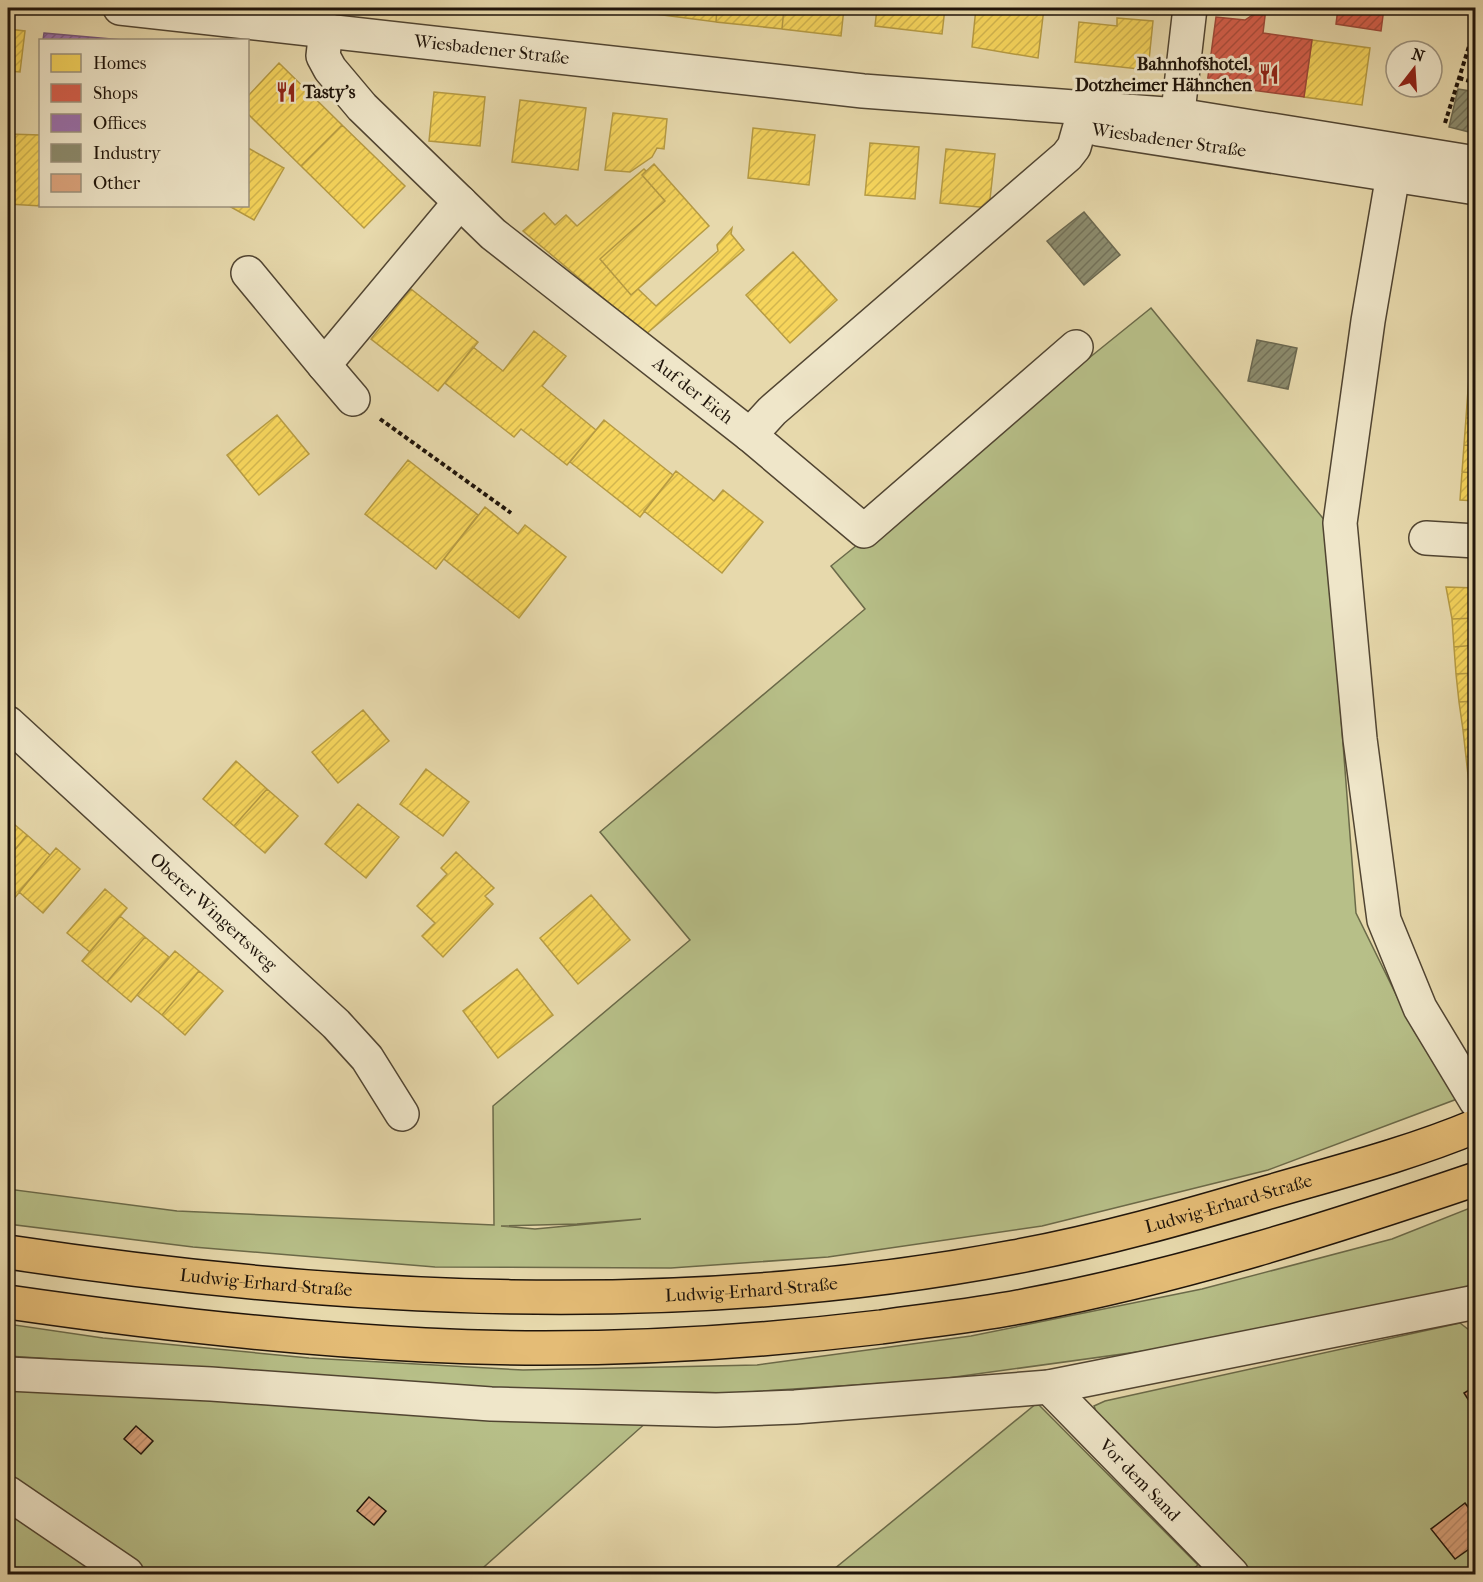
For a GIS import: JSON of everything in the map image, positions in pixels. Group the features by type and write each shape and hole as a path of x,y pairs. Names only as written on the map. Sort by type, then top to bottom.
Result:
{"main road":[{"name":"Ludwig-Erhard-Straße","path":"8,1252 213,1279 429,1296 602,1299 716,1294 818,1286 1005,1259 1120,1233 1369,1162 1476,1126"},
{"path":"8,1302 207,1327 428,1345 604,1347 722,1342 825,1334 1027,1306 1133,1282 1242,1253 1388,1209 1476,1179"}],"street":[{"name":"Wiesbadener Straße","path":"120,8 158,10 1177,127 1395,163 1476,188"},
{"path":"1177,127 1190,8"},
{"name":"Auf der Eich","path":"326,29 323,56 330,69 362,107 493,234 750,435 772,411 1067,156 1074,147 1080,126"},
{"name":"Wiesbadener Straße","path":"862,91 1080,126 1177,127"},
{"name":"Wiesbadener Straße","path":"1395,163 1476,163"},
{"path":"1395,163 1368,321 1340,523 1360,740 1384,920 1420,1008 1476,1101"},
{"path":"324,365 460,202"},
{"path":"248,273 353,399"},
{"path":"750,435 864,531 1076,347"},
{"path":"1426,538 1476,541"},
{"name":"Oberer Wingertsweg","path":"8,723 336,1024 367,1058 402,1114"},
{"path":"8,1374 211,1384 491,1404 716,1410 795,1407 1049,1387 1475,1303"},
{"name":"Vor dem Sand","path":"1049,1387 1232,1575"},
{"path":"8,1493 127,1575"}],"path":[{"path":"1443,127 1476,24"},
{"path":"1459,78 1476,83"},
{"path":"353,399 511,513"}],"green space":[{"path":"1151,308 1326,522 1356,913 1414,1031 1457,1099 1268,1170 1042,1226 828,1257 671,1268 435,1267 193,1247 8,1224 8,1189 177,1211 494,1225 493,1106 690,940 600,832 865,609 831,566","holes":["641,1219 535,1229 501,1226"]},
{"path":"1475,1206 1475,1284 1422,1302 1254,1336 933,1380 733,1393 517,1389 8,1356 8,1324 103,1338 309,1358 523,1370 757,1365 971,1336 1202,1289 1392,1239"},
{"path":"1460,1323 1469,1330 1475,1340 1475,1574 1248,1574 1100,1422 1094,1406 1105,1401"},
{"path":"8,1386 648,1421 476,1574 142,1574 8,1478"},
{"path":"1037,1403 1198,1565 1186,1574 828,1574"},
{"path":"8,1502 113,1574 8,1574"}],"building: Homes":[{"path":"649,8 717,8 716,22 648,13"},
{"path":"717,8 784,8 782,29 716,22"},
{"path":"784,8 844,8 841,36 782,29"},
{"path":"877,8 945,8 942,34 875,26"},
{"path":"976,8 1044,8 1038,58 972,47"},
{"path":"1117,18 1153,21 1148,70 1075,62 1079,22 1117,26"},
{"path":"8,29 25,31 20,72 8,71"},
{"path":"1312,40 1370,48 1362,105 1304,97"},
{"path":"279,63 342,125 301,166 249,115 249,95"},
{"path":"434,92 485,97 480,146 429,141"},
{"path":"520,100 586,108 578,170 512,162"},
{"path":"613,113 667,119 664,149 657,148 652,157 630,172 605,170"},
{"path":"342,125 405,186 364,228 301,166"},
{"path":"753,128 815,135 809,185 748,178"},
{"path":"8,134 39,135 39,206 8,204"},
{"path":"870,143 919,147 915,199 865,195"},
{"path":"249,149 284,168 254,220 231,207 249,207"},
{"path":"946,149 995,154 989,208 940,203"},
{"path":"654,164 709,226 631,295 600,259 665,201 642,175"},
{"path":"644,169 646,171 642,175 665,201 600,259 631,295 638,289 656,306 718,251 717,245 732,228 731,234 744,250 646,334 523,231 544,213 555,225 566,215 577,226"},
{"path":"793,252 837,300 790,343 746,295"},
{"path":"411,289 478,342 438,391 371,339"},
{"path":"1474,308 1476,308 1476,335 1472,335"},
{"path":"534,331 566,356 542,386 596,430 567,465 521,429 514,437 445,383 473,347 503,371"},
{"path":"1472,335 1476,335 1476,363 1470,362"},
{"path":"1470,362 1476,363 1476,390 1468,390"},
{"path":"1468,390 1476,390 1476,418 1466,418"},
{"path":"277,415 309,454 259,495 227,455"},
{"path":"1466,418 1476,418 1476,446 1464,445"},
{"path":"604,420 673,475 640,517 570,462"},
{"path":"1464,445 1476,446 1476,473 1462,472"},
{"path":"408,460 478,515 436,569 365,514"},
{"path":"676,471 714,501 723,490 763,522 722,573 644,511"},
{"path":"1462,472 1476,473 1476,501 1460,500"},
{"path":"485,507 518,534 525,525 566,557 519,618 444,559"},
{"path":"1446,587 1476,588 1476,618 1452,619"},
{"path":"1476,618 1476,645 1454,647 1452,619"},
{"path":"1476,645 1476,673 1456,674 1454,647"},
{"path":"1476,673 1476,701 1459,702 1456,674"},
{"path":"1476,701 1476,728 1463,730 1459,702"},
{"path":"363,710 389,741 338,783 312,752"},
{"path":"1476,728 1476,756 1466,757 1463,730"},
{"path":"1476,756 1476,783 1469,784 1466,757"},
{"path":"236,761 267,789 234,826 203,799"},
{"path":"426,769 469,802 443,836 400,804"},
{"path":"1476,783 1476,811 1472,811 1469,784"},
{"path":"267,789 298,816 265,853 234,826"},
{"path":"358,804 399,837 366,878 325,844"},
{"path":"1472,811 1476,811 1476,838 1474,838"},
{"path":"8,819 27,835 8,858"},
{"path":"27,835 50,855 13,900 8,896 8,858"},
{"path":"56,848 80,869 43,913 19,892"},
{"path":"456,852 494,888 485,896 493,904 443,957 422,936 435,923 417,906 447,874 441,868"},
{"path":"105,889 127,908 90,952 67,933"},
{"path":"591,895 630,940 578,984 540,938"},
{"path":"120,916 145,937 107,982 82,961"},
{"path":"145,937 169,957 131,1002 107,982"},
{"path":"175,951 199,971 162,1015 137,995"},
{"path":"517,969 553,1015 498,1058 463,1011"},
{"path":"199,971 223,991 185,1035 162,1015"}],"building: Shops":[{"path":"1266,8 1263,33 1312,40 1304,97 1207,84 1216,17 1245,20"},
{"path":"1338,8 1384,8 1381,31 1336,24"}],"building: Offices":[{"path":"44,33 112,39 43,39"}],"building: Industry":[{"path":"1458,89 1476,92 1473,133 1449,127"},
{"path":"1084,212 1120,255 1084,285 1047,241"},
{"path":"1257,340 1297,348 1288,389 1248,381"}],"building: Other":[{"path":"1476,1386 1476,1405 1473,1407 1464,1393"},
{"path":"136,1426 153,1441 141,1454 124,1439"},
{"path":"369,1497 386,1511 374,1525 357,1511"},
{"path":"1465,1503 1476,1518 1476,1544 1455,1559 1431,1529"}],"place":[{"name":"Bahnhofshotel, Dotzheimer Hähnchen","path":"1269,74"},
{"name":"Tasty's","path":"286,92"}]}
